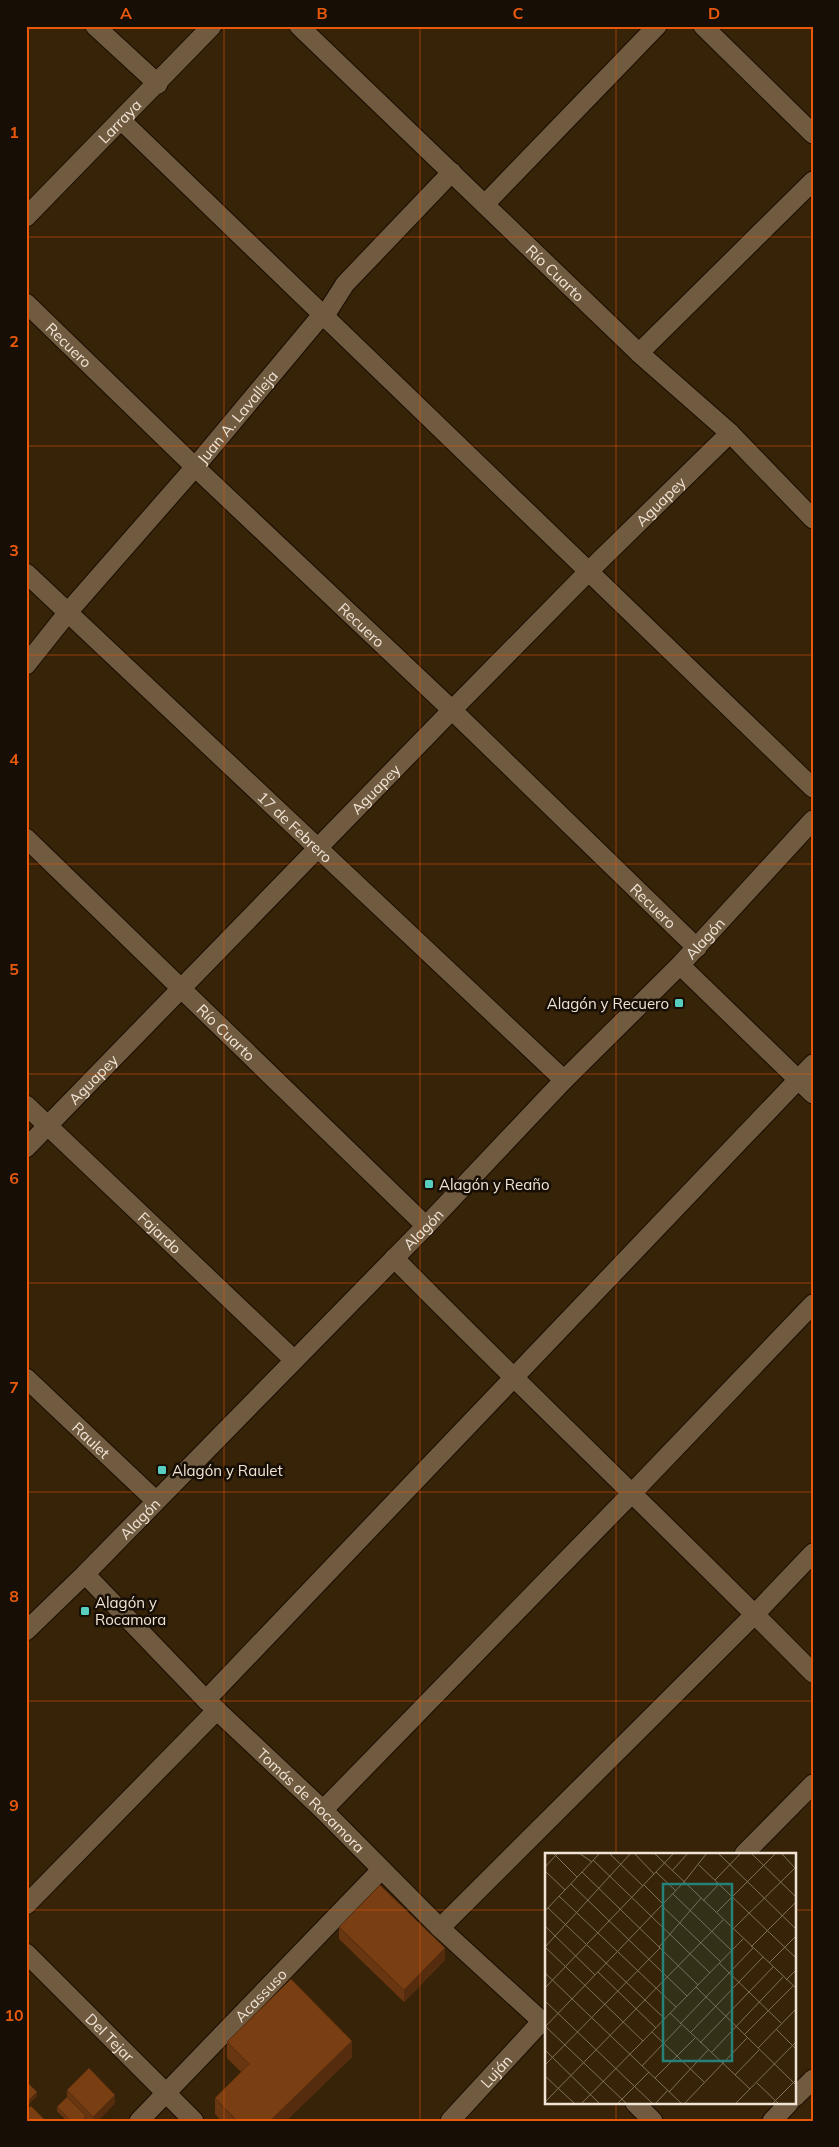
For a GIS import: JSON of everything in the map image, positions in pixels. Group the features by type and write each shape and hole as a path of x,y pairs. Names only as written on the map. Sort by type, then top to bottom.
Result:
{"street":[{"path":"95,26 158,84"},
{"name":"Larraya","path":"26,217 122,121 212,26"},
{"name":"Río Cuarto","path":"299,26 639,353 730,434 813,519"},
{"path":"485,204 657,26"},
{"path":"703,26 813,134"},
{"path":"122,121 813,788"},
{"name":"Juan A. Lavalleja","path":"26,665 69,611 195,467 316,322 324,317 345,284 452,172"},
{"path":"639,353 813,181"},
{"name":"Recuero","path":"26,303 195,467 452,710 697,948"},
{"name":"Aguapey","path":"26,1148 588,572 730,434"},
{"name":"17 de Febrero","path":"26,573 69,611 564,1080"},
{"name":"Alagón","path":"26,1631 85,1574 426,1226 564,1080 697,948 813,820"},
{"name":"Río Cuarto","path":"26,838 426,1226"},
{"path":"680,965 813,1094"},
{"path":"26,1905 512,1377 813,1064"},
{"name":"Fajardo","path":"26,1104 294,1360"},
{"path":"394,1258 512,1377 633,1492 813,1673"},
{"path":"323,1810 813,1304"},
{"name":"Raulet","path":"26,1378 156,1501"},
{"path":"440,1928 755,1614 813,1553"},
{"name":"Tomás de Rocamora","path":"85,1574 212,1705 323,1810 440,1928 544,2023"},
{"path":"745,1853 813,1784"},
{"name":"Acassuso","path":"140,2121 381,1870"},
{"name":"Del Tejar","path":"26,1953 194,2121"},
{"name":"Luján","path":"450,2121 544,2023"},
{"path":"796,2096 813,2079"},
{"path":"636,2104 653,2121"},
{"path":"772,2121 788,2104"}],"building":[{"path":"380,1885 445,1948 404,1990 339,1927"},
{"path":"291,1979 352,2041 270,2121 237,2121 215,2098 249,2064 227,2042"},
{"path":"89,2068 115,2095 93,2117 67,2090"},
{"path":"28,2083 37,2092 28,2101 26,2099 26,2085"},
{"path":"67,2097 86,2116 82,2121 71,2121 57,2107"},
{"path":"31,2106 46,2121 26,2121 26,2111"}],"place":[{"name":"Alagón y Recuero","path":"679,1003"},
{"name":"Alagón y Reaño","path":"429,1184"},
{"name":"Alagón y Raulet","path":"162,1470"},
{"name":"Alagón y Rocamora","path":"85,1611"}]}
